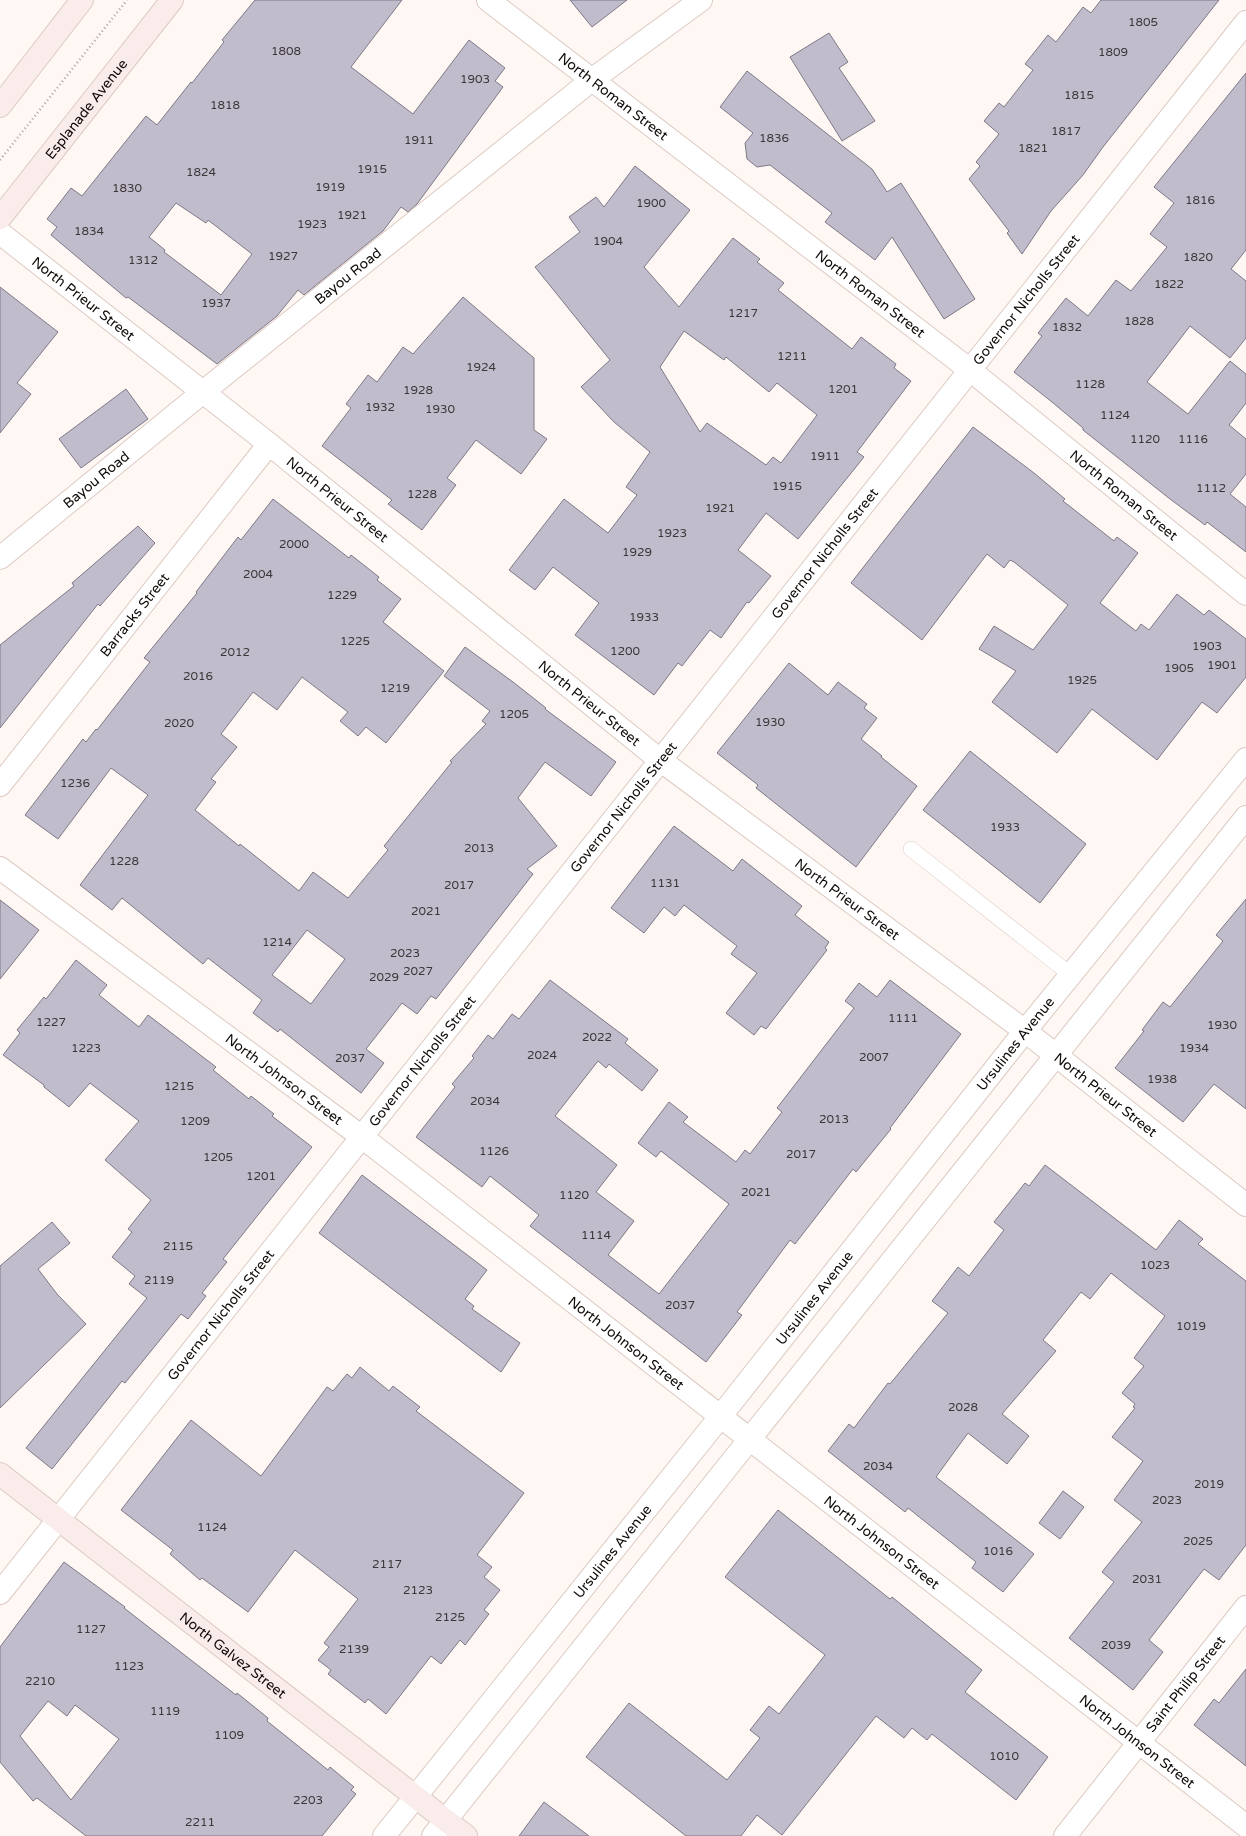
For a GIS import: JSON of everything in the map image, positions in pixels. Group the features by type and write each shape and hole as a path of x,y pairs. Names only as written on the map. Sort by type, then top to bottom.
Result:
{"street":[{"path":"0,106 82,0"},
{"name":"Esplanade Avenue","path":"0,218 172,0"},
{"name":"North Roman Street","path":"488,0 593,79 970,370 1246,594"},
{"name":"Bayou Road","path":"0,558 203,392 593,79 701,0"},
{"name":"Governor Nicholls Street","path":"0,1592 1246,22"},
{"name":"North Prieur Street","path":"0,233 269,444 660,760 1025,1031 1246,1205"},
{"name":"Barracks Street","path":"0,785 269,444"},
{"name":"Ursulines Avenue","path":"384,1836 720,1417 1025,1031 1246,760"},
{"path":"439,1828 1246,817"},
{"name":"North Johnson Street","path":"0,868 362,1137 1246,1826"},
{"name":"North Galvez Street","path":"0,1474 415,1796 439,1828 466,1836"},
{"name":"Saint Philip Street","path":"1065,1836 1246,1607"}],"lane":[{"path":"911,849 1071,974"}],"path":[{"path":"0,160 127,0"}],"building":[{"path":"255,0 402,0 351,67 413,114 469,40 505,68 495,81 503,87 417,204 408,212 401,207 383,231 304,295 298,290 277,316 217,364 128,297 126,298 51,235 57,227 47,219 71,188 82,196 146,116 157,125 224,42 222,40","holes":["176,203 206,223 208,220 252,254 221,295 164,252 165,250 149,237"]},
{"path":"570,0 627,0 592,27"},
{"path":"1101,0 1219,0 1103,147 1083,175 1051,211 1022,254 1007,233 1009,231 969,179 980,166 976,162 999,134 984,121 999,103 1004,107 1033,70 1025,64 1048,35 1056,42 1083,7 1091,13"},
{"path":"829,33 848,62 839,68 875,121 842,141 790,57"},
{"path":"747,71 872,169 887,192 901,183 975,299 944,319 892,237 875,260 825,222 832,213 770,165 757,167 747,159 745,143 753,133 720,107"},
{"path":"1246,73 1246,250 1231,269 1246,281 1246,338 1230,358 1190,326 1147,382 1188,414 1230,361 1246,374 1246,403 1229,425 1246,439 1246,474 1230,494 1246,507 1246,552 1207,522 1205,525 1170,499 1083,430 1083,428 1014,372 1042,336 1038,333 1066,298 1088,316 1116,280 1131,291 1167,247 1150,234 1174,203 1154,187"},
{"path":"635,166 690,210 644,267 679,307 733,238 760,259 757,262 784,283 778,290 852,349 861,337 896,364 894,368 911,381 857,452 864,457 798,539 766,513 738,550 771,576 749,603 747,602 721,638 710,630 682,666 678,663 654,695 575,635 599,603 553,567 535,590 509,570 564,499 608,533 637,495 626,487 650,452 614,422 581,387 610,360 535,267 580,232 569,217 596,197 604,207","holes":["684,331 724,360 726,357 769,392 777,383 817,415 781,463 773,457 766,465 707,423 700,432 660,367"]},
{"path":"0,287 58,332 17,383 31,394 0,433"},
{"path":"463,297 534,358 534,430 547,439 521,474 476,440 447,478 456,485 422,530 388,504 392,500 322,446 351,408 346,404 368,375 377,382 403,347 413,354"},
{"path":"126,389 148,419 81,468 59,439"},
{"path":"973,427 1034,473 1065,499 1063,501 1114,541 1117,537 1138,553 1100,603 1136,631 1141,624 1149,630 1177,594 1204,615 1209,610 1246,639 1246,677 1217,713 1202,702 1157,760 1092,709 1057,753 992,702 1016,671 979,649 994,626 1033,650 1068,605 1014,562 1010,560 1004,568 987,554 922,640 851,583"},
{"path":"273,499 349,558 351,555 379,577 377,580 401,599 383,622 444,671 386,743 366,727 358,736 340,721 348,712 302,677 277,710 253,692 221,734 237,747 211,779 216,782 195,810 239,846 240,844 299,891 313,872 348,898 388,850 384,846 452,762 450,761 486,724 482,721 490,711 444,676 465,647 513,682 546,708 545,709 616,762 591,796 545,762 518,798 557,846 527,869 533,874 436,999 431,996 417,1014 402,1003 366,1049 384,1063 361,1093 280,1029 278,1032 253,1013 262,1000 208,958 203,964 122,898 112,910 80,885 148,795 111,768 58,839 25,815 83,739 86,742 96,729 97,730 150,662 144,658 197,593 196,592 238,537 241,540","holes":["307,930 345,959 311,1004 272,975"]},
{"path":"138,526 155,543 100,606 98,604 0,728 0,645 74,586 72,583"},
{"path":"789,663 828,695 838,682 867,704 864,708 877,718 861,739 917,786 856,867 756,788 758,785 717,753"},
{"path":"970,751 1086,844 1040,903 923,810"},
{"path":"674,826 733,871 742,859 802,906 795,915 829,942 825,948 827,950 766,1029 761,1026 754,1035 726,1013 757,973 731,954 737,946 684,905 675,916 664,907 644,933 611,908"},
{"path":"1246,899 1246,1109 1214,1084 1183,1122 1115,1068 1144,1031 1142,1030 1163,1002 1170,1007 1223,941 1216,935"},
{"path":"0,900 39,930 0,979"},
{"path":"76,960 107,985 99,995 139,1027 148,1015 216,1067 213,1070 249,1099 251,1096 274,1114 272,1116 312,1147 223,1259 227,1262 202,1293 206,1296 188,1319 181,1314 125,1383 122,1381 52,1469 26,1448 147,1298 129,1284 135,1276 112,1257 132,1232 128,1229 151,1200 105,1160 139,1121 90,1083 69,1107 44,1087 44,1085 3,1055 20,1033 17,1030 44,997 46,999"},
{"path":"550,980 628,1039 625,1043 658,1070 642,1091 609,1064 606,1068 598,1061 555,1116 617,1165 596,1192 634,1221 608,1255 659,1294 729,1204 661,1151 656,1157 638,1143 669,1102 688,1117 683,1122 736,1162 745,1150 750,1154 782,1112 777,1108 854,1008 845,1001 859,983 877,997 890,980 961,1034 890,1128 891,1129 856,1172 853,1169 795,1244 790,1240 737,1312 742,1315 706,1362 530,1226 539,1215 490,1176 482,1187 416,1137 455,1087 452,1084 474,1058 472,1056 488,1035 493,1039 512,1014 519,1019"},
{"path":"1045,1165 1156,1250 1179,1220 1203,1239 1198,1244 1246,1281 1246,1545 1219,1580 1204,1569 1149,1640 1163,1652 1133,1690 1069,1638 1114,1582 1102,1572 1142,1522 1114,1500 1143,1461 1112,1437 1135,1408 1133,1407 1135,1404 1122,1393 1144,1366 1134,1358 1165,1316 1111,1273 1090,1299 1081,1292 1043,1340 1056,1351 1002,1414 1029,1436 1007,1464 968,1433 936,1477 1034,1554 1003,1592 972,1568 976,1562 908,1508 905,1512 828,1451 849,1424 854,1428 888,1383 890,1384 948,1313 932,1301 958,1267 969,1276 1004,1230 994,1222 1025,1183 1029,1186"},
{"path":"362,1175 487,1270 465,1299 474,1306 472,1309 520,1343 501,1372 319,1233"},
{"path":"52,1222 70,1243 38,1269 57,1294 86,1324 0,1408 0,1266"},
{"path":"360,1367 389,1391 393,1386 420,1407 416,1411 524,1493 477,1555 492,1567 484,1577 500,1590 484,1610 489,1614 465,1645 460,1640 441,1664 431,1656 386,1714 368,1699 365,1703 328,1674 331,1670 318,1660 329,1647 324,1643 358,1599 295,1550 248,1612 202,1578 200,1580 170,1554 173,1550 121,1510 191,1420 261,1476 327,1387 333,1391 347,1374 352,1378"},
{"path":"1063,1491 1084,1507 1060,1539 1039,1523"},
{"path":"778,1510 890,1599 892,1597 982,1670 965,1692 1048,1757 1016,1800 932,1734 927,1740 912,1728 904,1738 876,1716 782,1835 757,1815 741,1836 686,1836 586,1757 629,1703 727,1780 760,1738 750,1730 769,1706 779,1714 825,1655 725,1577"},
{"path":"64,1562 125,1607 124,1608 236,1695 237,1693 268,1718 267,1721 328,1770 330,1767 354,1787 351,1790 356,1794 322,1836 86,1836 37,1798 33,1801 0,1762 0,1647","holes":["48,1701 67,1716 75,1705 119,1739 71,1800 20,1736"]},
{"path":"1246,1669 1246,1766 1194,1725 1214,1699 1219,1703"},
{"path":"544,1802 589,1836 519,1836"}]}
